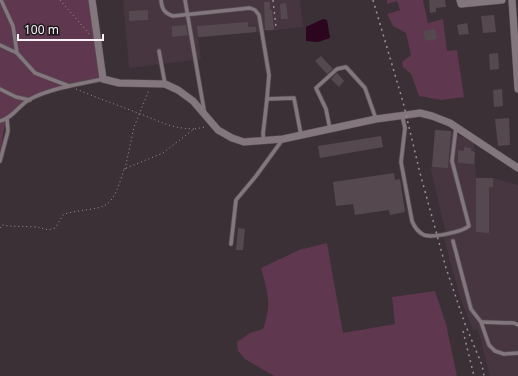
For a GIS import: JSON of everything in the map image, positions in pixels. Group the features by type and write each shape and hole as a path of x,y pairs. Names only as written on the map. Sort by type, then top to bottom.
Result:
{"street":[{"path":"92,0 103,79 119,83 165,84 178,90 193,101 218,130 238,140 244,142 283,139 376,119 420,113 432,116 456,127 518,168"},
{"path":"460,0 461,4 502,0"},
{"path":"512,0 518,88"}],"lane":[{"path":"2,0 13,26 17,53"},
{"path":"161,0 162,8 167,14 173,16 250,8 255,10 259,15 269,75 262,134 264,141"},
{"path":"185,0 204,113"},
{"path":"0,45 17,53 35,74 68,86"},
{"path":"159,52 165,84"},
{"path":"330,129 326,109 316,88 337,69 346,67 365,88 376,119"},
{"path":"0,120 7,119 30,100 68,86 103,79"},
{"path":"0,89 16,97 30,100"},
{"path":"267,99 294,98 301,135"},
{"path":"402,115 405,128 401,162 412,221 422,234 430,236 458,231 469,226 452,161 456,127"},
{"path":"0,161 8,131 7,119"},
{"path":"231,244 236,200 283,139"},
{"path":"453,241 471,309 481,322 489,345 495,351 504,354 518,353"},
{"path":"481,322 514,323 518,325"}],"path":[{"path":"60,0 87,33 98,42"},
{"path":"0,228 2,225 18,227 36,226 48,231 55,228 64,214 83,209 99,209 111,202 118,191 134,127 151,84"},
{"path":"68,86 140,113 162,124 180,129 215,126"},
{"path":"124,170 163,153 194,129"}],"shaded area":[{"path":"0,0 92,0 103,79 51,91 26,102 16,109 6,121 0,155"},
{"path":"123,0 300,0 303,27 198,38 201,59 129,68"},
{"path":"387,0 423,0 428,23 443,19 447,51 457,50 464,97 441,100 419,96 411,74 403,67 402,62 411,55 406,33 393,26 387,14 400,10 397,1 387,4"},
{"path":"323,19 327,20 330,38 318,42 306,41 306,27"},
{"path":"436,130 451,131 474,143 476,178 493,178 518,185 518,376 490,376 478,329 473,330 460,297 443,235 446,234 431,170"},
{"path":"327,243 343,333 395,324 392,297 435,291 446,324 457,376 274,376 245,359 238,351 237,342 250,333 263,329 266,320 268,298 261,268 299,250"}],"building":[{"path":"429,0 445,0 446,7 436,8 436,12 430,13"},
{"path":"264,2 270,2 274,30 265,30"},
{"path":"286,3 288,19 281,19 280,4"},
{"path":"148,10 148,20 129,21 129,11"},
{"path":"494,15 496,32 483,33 481,16"},
{"path":"248,22 248,27 256,27 256,32 198,37 197,26"},
{"path":"467,23 469,34 459,35 457,25"},
{"path":"186,25 188,35 172,37 172,26"},
{"path":"435,29 437,39 425,41 423,31"},
{"path":"498,53 499,69 490,70 489,54"},
{"path":"321,56 333,69 327,74 315,61"},
{"path":"337,73 344,81 339,87 331,79"},
{"path":"502,89 503,106 494,107 493,90"},
{"path":"509,118 510,145 498,146 495,119"},
{"path":"435,130 451,131 448,168 432,167"},
{"path":"381,136 383,147 320,158 318,146"},
{"path":"464,147 471,148 471,151 475,152 474,164 458,163 458,150 464,151"},
{"path":"394,173 395,180 400,179 405,212 390,215 389,210 355,215 353,204 336,206 333,182"},
{"path":"476,178 493,178 493,187 489,187 489,233 476,232"},
{"path":"238,228 245,229 243,250 236,250"}],"railway":[{"path":"273,0 276,27"},
{"path":"373,0 403,102 420,173 446,268 465,324 482,365 484,376"},
{"path":"463,331 474,376"}]}
